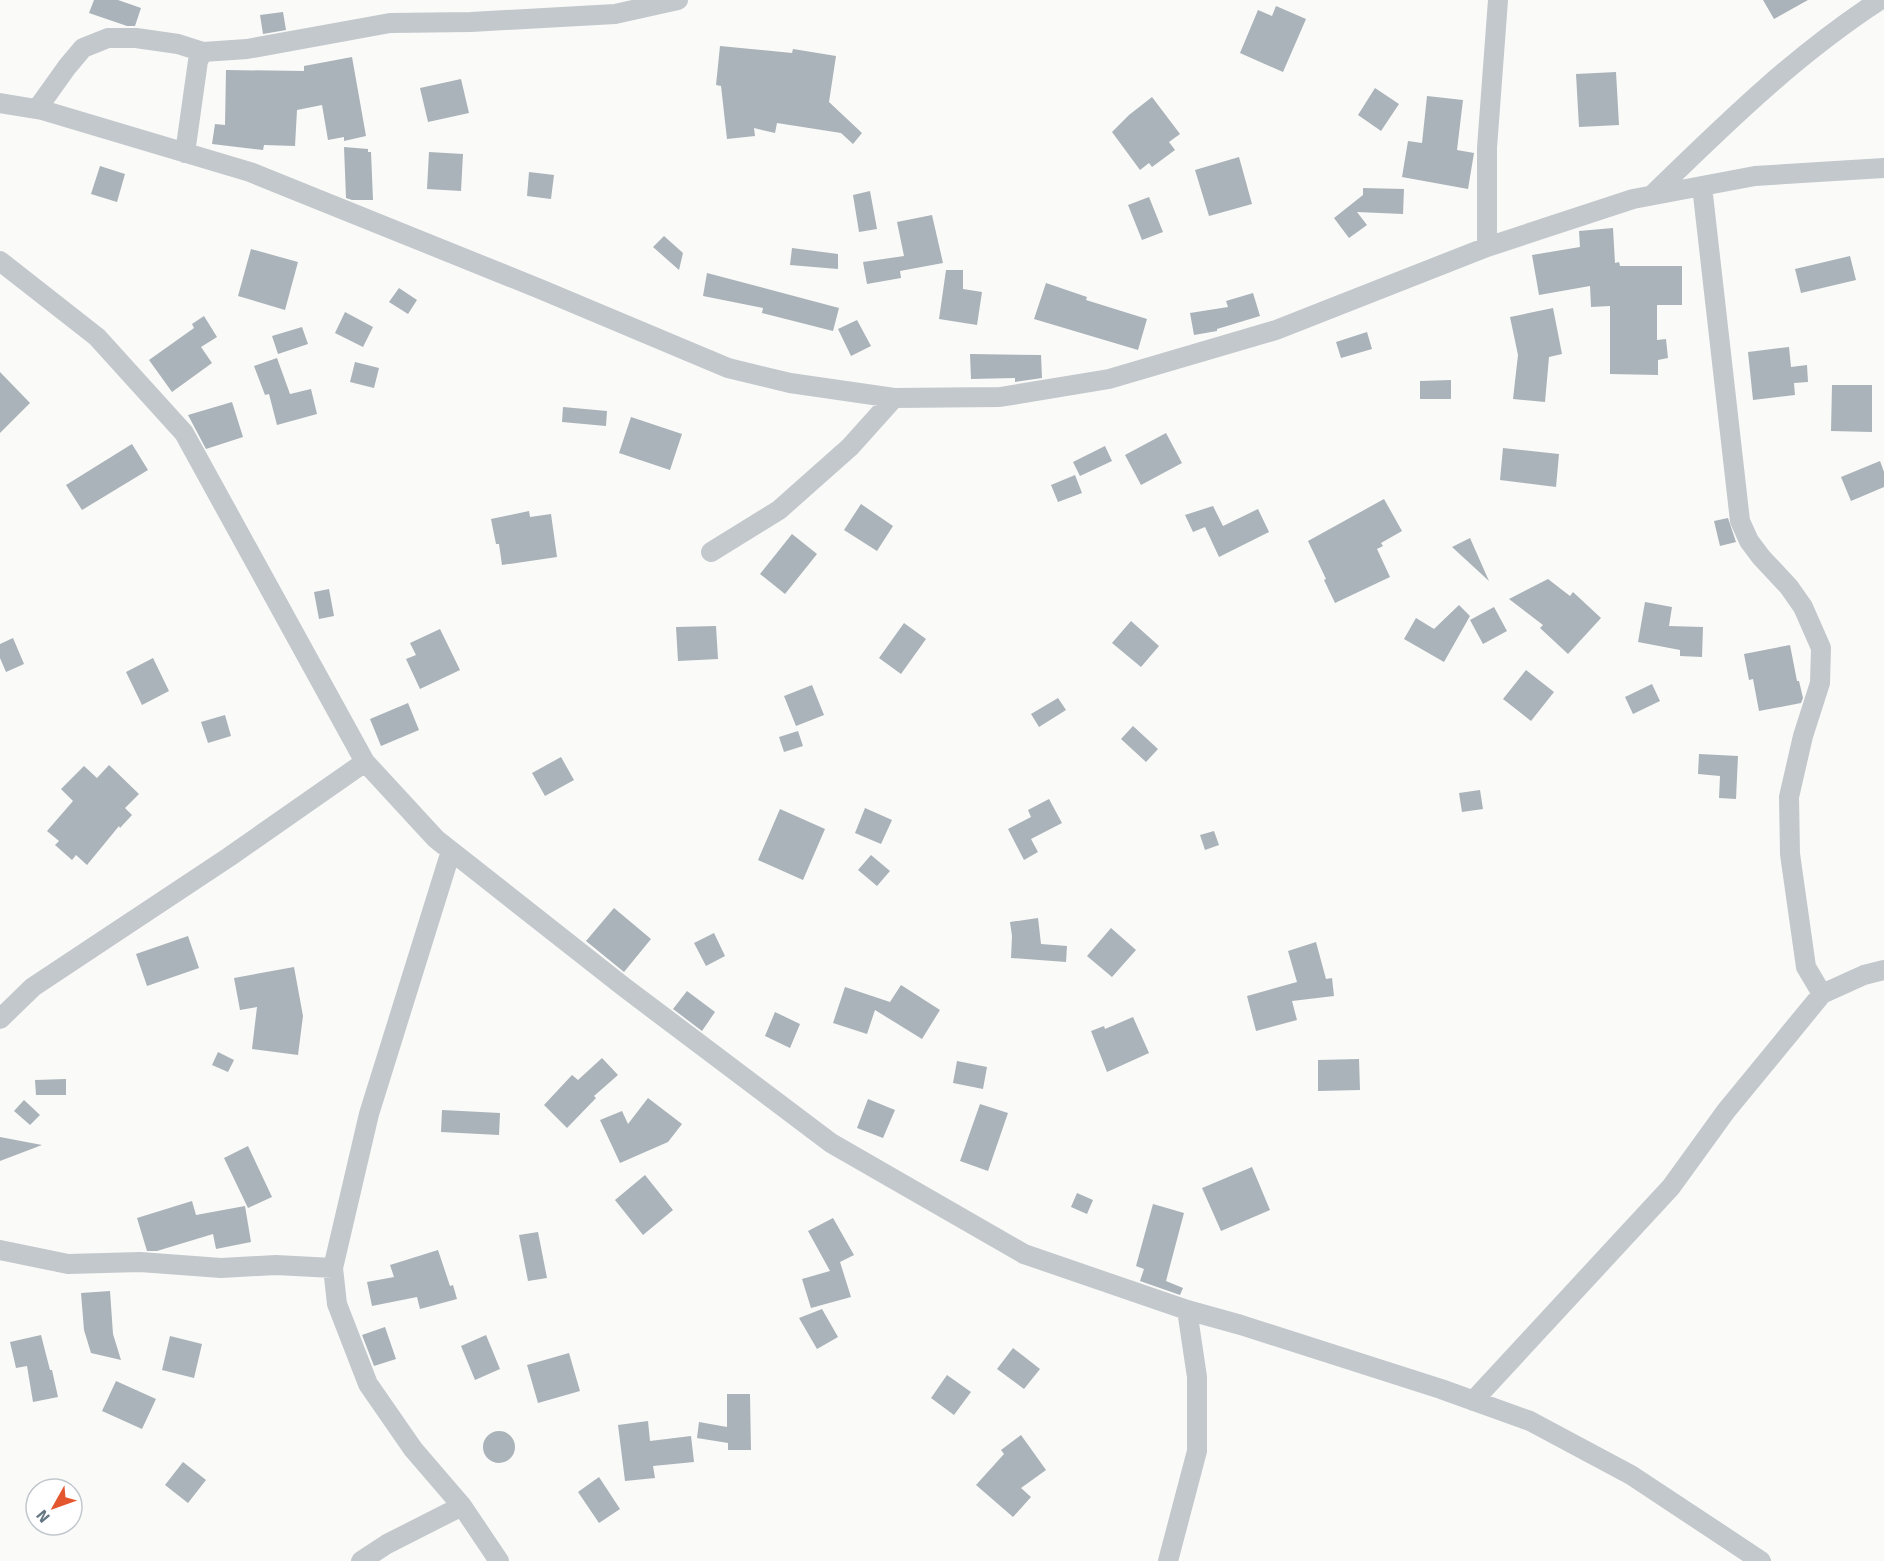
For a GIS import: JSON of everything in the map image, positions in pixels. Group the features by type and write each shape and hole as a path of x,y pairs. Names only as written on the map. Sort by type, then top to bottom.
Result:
{"street":[{"path":"37,109 66,67 83,48 108,38 136,38 178,44 203,51 248,49 390,23 471,22 615,14 678,0"},
{"path":"1487,247 1487,148 1498,0"},
{"path":"1652,196 1741,109 1837,28 1880,0"},
{"path":"185,153 198,61 203,51"},
{"path":"0,103 37,109 250,172 728,368 790,383 894,398 1000,397 1109,379 1276,330 1487,247 1633,199 1755,176 1884,168"},
{"path":"1702,186 1740,520 1749,541 1789,587 1803,607 1821,648 1820,683 1803,736 1788,797 1790,854 1806,967 1822,994"},
{"path":"0,261 97,337 184,433 365,762 436,839 624,987 831,1143 1024,1254 1187,1310 1441,1389 1530,1421 1631,1475 1761,1561"},
{"path":"711,552 778,510 850,447 894,398"},
{"path":"0,1019 33,987 229,857 365,762"},
{"path":"450,851 369,1114 333,1268 337,1304 368,1384 412,1449 462,1506 499,1561"},
{"path":"1473,1401 1671,1187 1726,1111 1822,994 1864,975 1884,970"},
{"path":"0,1250 68,1264 140,1262 220,1268 276,1265 333,1268"},
{"path":"1168,1561 1197,1451 1197,1377 1187,1310"},
{"path":"361,1561 387,1544 462,1506"}],"building":[{"path":"94,0 118,0 141,8 135,26 127,26 89,13"},
{"path":"1763,0 1808,0 1774,19"},
{"path":"1276,6 1306,19 1283,72 1240,53 1258,10 1272,16"},
{"path":"283,12 286,30 263,34 260,15"},
{"path":"720,46 792,53 793,49 836,56 829,102 862,133 853,144 841,133 777,123 775,133 754,128 755,136 727,139 721,86 716,85"},
{"path":"352,57 366,136 344,141 344,137 328,140 322,105 297,110 295,146 264,145 263,150 212,144 215,124 225,125 226,70 304,71 304,66"},
{"path":"1616,72 1619,125 1579,127 1576,74"},
{"path":"461,79 469,113 428,122 420,88"},
{"path":"1375,88 1399,104 1381,131 1358,115"},
{"path":"1427,96 1463,100 1457,150 1474,153 1468,189 1402,177 1408,141 1422,143"},
{"path":"1152,97 1180,134 1169,142 1175,150 1152,167 1149,163 1140,170 1112,132"},
{"path":"344,147 368,149 368,152 371,152 373,200 346,198"},
{"path":"429,152 463,154 461,191 427,189"},
{"path":"1239,157 1252,204 1209,216 1195,170"},
{"path":"100,166 125,174 117,202 91,194"},
{"path":"529,172 554,175 551,199 527,196"},
{"path":"1363,188 1404,189 1403,214 1357,212 1367,225 1349,238 1334,218 1363,195"},
{"path":"870,191 877,229 859,232 853,195"},
{"path":"1149,197 1163,232 1142,240 1128,205"},
{"path":"932,215 943,263 900,271 901,278 867,284 863,262 904,256 897,222"},
{"path":"1613,228 1615,263 1619,262 1620,266 1682,266 1682,305 1657,305 1657,340 1666,339 1668,358 1658,360 1658,375 1610,374 1610,306 1591,307 1590,286 1539,295 1532,255 1580,247 1579,231"},
{"path":"664,236 683,253 679,270 653,247"},
{"path":"792,248 838,254 838,269 790,265"},
{"path":"251,249 298,262 285,310 238,296"},
{"path":"1850,256 1856,280 1801,293 1795,269"},
{"path":"946,270 963,270 963,289 982,292 977,325 939,319"},
{"path":"707,273 839,308 833,331 762,313 763,308 703,296"},
{"path":"1046,283 1087,297 1086,300 1147,319 1138,350 1034,319"},
{"path":"399,288 417,300 408,314 389,302"},
{"path":"1253,293 1260,316 1217,329 1217,331 1194,335 1190,313 1228,307 1226,301"},
{"path":"1553,308 1562,354 1549,357 1545,402 1513,399 1518,355 1510,317"},
{"path":"345,312 373,327 363,347 335,333"},
{"path":"204,316 217,337 201,347 212,363 172,392 149,360 194,328 192,324"},
{"path":"857,320 871,346 851,356 838,329"},
{"path":"302,327 308,344 278,354 272,336"},
{"path":"1367,332 1372,349 1341,358 1336,342"},
{"path":"1789,347 1791,367 1807,365 1808,382 1794,383 1795,395 1753,400 1748,352"},
{"path":"970,354 1041,355 1042,378 1015,382 1015,378 971,379"},
{"path":"277,358 290,394 311,389 317,414 277,425 269,394 265,395 254,366"},
{"path":"355,362 379,368 374,388 350,382"},
{"path":"0,372 30,403 0,433"},
{"path":"1451,380 1451,399 1420,399 1420,381"},
{"path":"1832,385 1872,385 1872,432 1831,431"},
{"path":"232,402 243,437 206,449 188,415"},
{"path":"563,407 607,411 606,426 562,422"},
{"path":"631,417 682,434 670,470 619,453"},
{"path":"1166,433 1182,463 1141,485 1125,455"},
{"path":"132,444 148,470 82,510 66,485"},
{"path":"1105,446 1112,461 1080,476 1073,462"},
{"path":"1503,448 1559,454 1556,487 1500,480"},
{"path":"1880,461 1884,472 1884,487 1851,501 1841,477"},
{"path":"1075,475 1082,493 1058,502 1051,485"},
{"path":"1384,499 1402,531 1381,543 1383,546 1377,549 1390,577 1335,603 1308,541"},
{"path":"861,504 893,526 877,551 844,530"},
{"path":"1213,506 1223,526 1258,509 1269,532 1219,557 1205,527 1193,532 1185,515"},
{"path":"529,511 530,517 551,514 557,557 502,565 499,544 496,544 491,519"},
{"path":"1728,518 1736,542 1720,546 1714,521"},
{"path":"792,534 817,554 785,594 760,574"},
{"path":"1470,538 1489,581 1452,547"},
{"path":"1548,579 1570,596 1573,592 1601,618 1568,654 1540,628 1543,625 1509,599"},
{"path":"329,589 334,616 319,619 314,592"},
{"path":"1645,602 1672,607 1669,626 1703,627 1702,657 1680,656 1680,650 1638,642"},
{"path":"1459,605 1470,616 1444,662 1404,639 1416,618 1434,629"},
{"path":"1494,607 1507,631 1483,644 1470,620"},
{"path":"1131,621 1159,646 1141,667 1112,643"},
{"path":"904,623 926,639 901,674 879,658"},
{"path":"716,626 718,659 678,661 676,627"},
{"path":"440,629 460,670 420,689 406,659 416,655 410,643"},
{"path":"13,638 24,664 6,672 0,658 0,644"},
{"path":"1790,645 1803,698 1801,703 1759,711 1753,679 1749,680 1744,654"},
{"path":"153,658 169,691 142,705 126,672"},
{"path":"1526,670 1554,692 1531,721 1503,699"},
{"path":"1652,684 1660,701 1633,714 1625,697"},
{"path":"812,685 824,715 796,726 784,696"},
{"path":"1058,698 1066,710 1039,727 1031,714"},
{"path":"408,703 419,730 381,746 370,719"},
{"path":"225,715 231,736 208,743 201,722"},
{"path":"1133,726 1158,749 1146,762 1121,739"},
{"path":"798,731 803,746 784,752 779,737"},
{"path":"1699,754 1738,756 1736,799 1719,798 1720,776 1698,774"},
{"path":"561,757 574,780 545,796 532,773"},
{"path":"109,765 139,794 125,808 132,815 120,828 119,826 87,865 76,855 72,860 55,845 59,841 47,831 73,801 61,789 84,766 97,778"},
{"path":"1480,790 1483,809 1462,812 1459,793"},
{"path":"1049,799 1062,823 1031,839 1038,852 1024,860 1008,829 1031,817 1028,810"},
{"path":"865,808 892,820 881,844 855,833"},
{"path":"780,809 825,829 803,880 758,860"},
{"path":"1214,831 1219,845 1205,850 1200,835"},
{"path":"871,855 890,871 877,886 858,870"},
{"path":"614,908 651,939 624,972 586,941"},
{"path":"1038,918 1041,944 1067,946 1066,962 1011,958 1010,922"},
{"path":"1111,928 1136,950 1112,977 1087,956"},
{"path":"714,933 725,956 706,966 694,943"},
{"path":"188,936 199,968 147,986 136,954"},
{"path":"1316,942 1326,979 1332,978 1334,996 1292,1001 1297,1020 1256,1031 1247,996 1297,982 1288,951"},
{"path":"294,967 303,1016 298,1055 252,1049 257,1007 240,1010 234,978"},
{"path":"901,985 940,1010 922,1039 875,1010 867,1034 833,1023 845,987 890,1002"},
{"path":"687,991 715,1012 702,1031 673,1009"},
{"path":"775,1012 800,1024 790,1048 765,1036"},
{"path":"1133,1017 1149,1053 1107,1072 1091,1031 1104,1026 1105,1029"},
{"path":"218,1052 234,1060 228,1072 212,1065"},
{"path":"602,1058 618,1075 594,1096 596,1098 567,1128 544,1105 572,1075 578,1080"},
{"path":"1359,1059 1360,1090 1318,1091 1318,1060"},
{"path":"957,1061 987,1067 983,1089 953,1083"},
{"path":"66,1079 66,1095 36,1095 35,1080"},
{"path":"648,1098 682,1124 668,1142 620,1163 600,1120 622,1111 628,1124"},
{"path":"868,1099 895,1110 883,1138 857,1128"},
{"path":"24,1100 40,1115 30,1125 14,1111"},
{"path":"980,1104 1008,1113 988,1171 960,1161"},
{"path":"442,1110 500,1113 499,1135 441,1132"},
{"path":"0,1137 42,1145 0,1161"},
{"path":"248,1146 272,1197 248,1208 224,1158"},
{"path":"1252,1167 1270,1210 1221,1231 1202,1188"},
{"path":"645,1175 673,1210 643,1235 615,1200"},
{"path":"1077,1193 1093,1200 1087,1214 1071,1207"},
{"path":"192,1201 196,1215 245,1206 251,1242 216,1249 213,1234 157,1251 147,1251 137,1218"},
{"path":"1153,1204 1184,1213 1166,1281 1183,1288 1180,1295 1140,1281 1144,1269 1136,1266"},
{"path":"833,1218 854,1255 840,1262 851,1297 811,1308 802,1279 830,1271 808,1231"},
{"path":"538,1232 547,1278 528,1281 519,1235"},
{"path":"438,1250 450,1286 453,1285 457,1299 420,1309 417,1297 372,1306 367,1282 394,1277 390,1265"},
{"path":"110,1291 113,1334 121,1360 91,1353 84,1330 81,1293"},
{"path":"822,1309 838,1337 817,1349 799,1318"},
{"path":"385,1327 396,1359 374,1366 362,1335"},
{"path":"41,1335 58,1397 33,1402 27,1366 16,1368 10,1342"},
{"path":"486,1335 500,1369 475,1380 461,1346"},
{"path":"170,1336 202,1344 194,1378 162,1370"},
{"path":"1013,1348 1040,1369 1024,1389 997,1369"},
{"path":"569,1353 580,1391 538,1403 527,1365"},
{"path":"947,1375 971,1392 954,1415 931,1398"},
{"path":"116,1381 156,1399 142,1429 102,1411"},
{"path":"727,1394 750,1394 751,1450 728,1450 728,1443 697,1438 699,1422 727,1427"},
{"path":"648,1421 650,1441 691,1436 694,1462 653,1466 655,1478 625,1481 618,1425"},
{"path":"499,1431 510,1436 515,1447 510,1458 499,1463 488,1458 483,1447 488,1436"},
{"path":"1021,1435 1046,1470 1021,1488 1031,1497 1013,1517 976,1485 1004,1454 1001,1450"},
{"path":"183,1462 206,1480 188,1503 165,1485"},
{"path":"599,1477 620,1509 599,1523 578,1492"}]}
